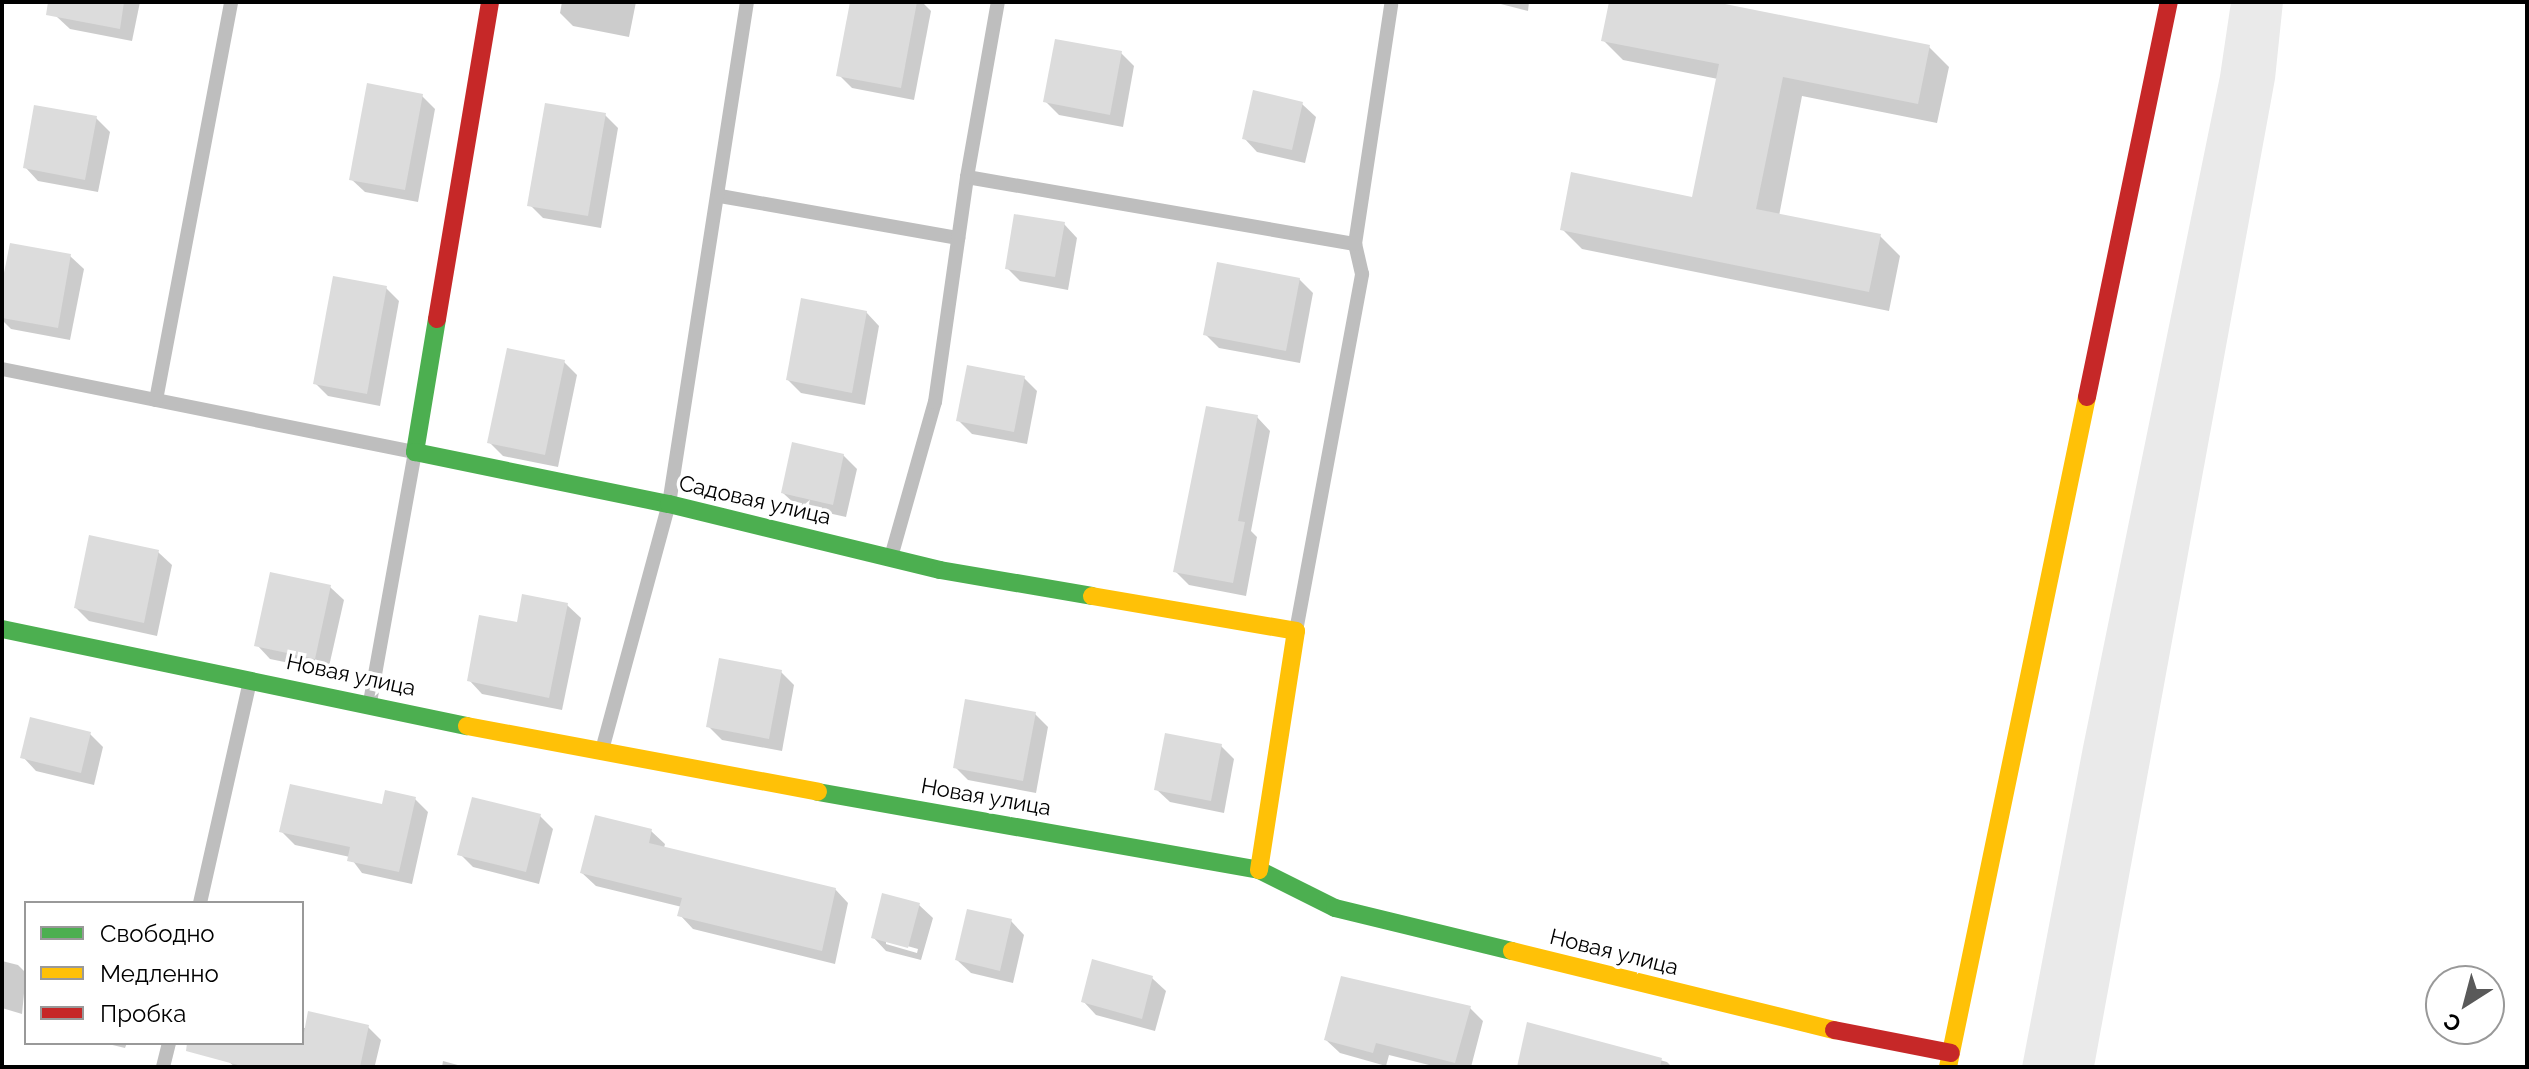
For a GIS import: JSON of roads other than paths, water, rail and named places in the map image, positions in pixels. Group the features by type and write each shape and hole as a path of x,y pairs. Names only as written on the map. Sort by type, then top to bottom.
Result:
{"street":[{"path":"415,452 490,2"},
{"path":"1949,1060 2169,2"},
{"name":"Садовая улица","path":"415,452 669,504 940,570 1296,631"},
{"name":"Новая улица","path":"2,629 370,703 601,754 1259,870 1335,908 1949,1060"},
{"path":"1259,870 1296,631"}],"lane":[{"path":"156,400 231,2"},
{"path":"601,754 669,504 720,196 747,2"},
{"path":"891,557 935,402 967,177 998,2"},
{"path":"1296,631 1362,274 1355,244 1391,5"},
{"path":"967,177 1355,244"},
{"path":"720,196 958,238"},
{"path":"2,369 415,452 370,703"},
{"path":"200,901 251,679"},
{"path":"163,1067 168,1045"}]}
